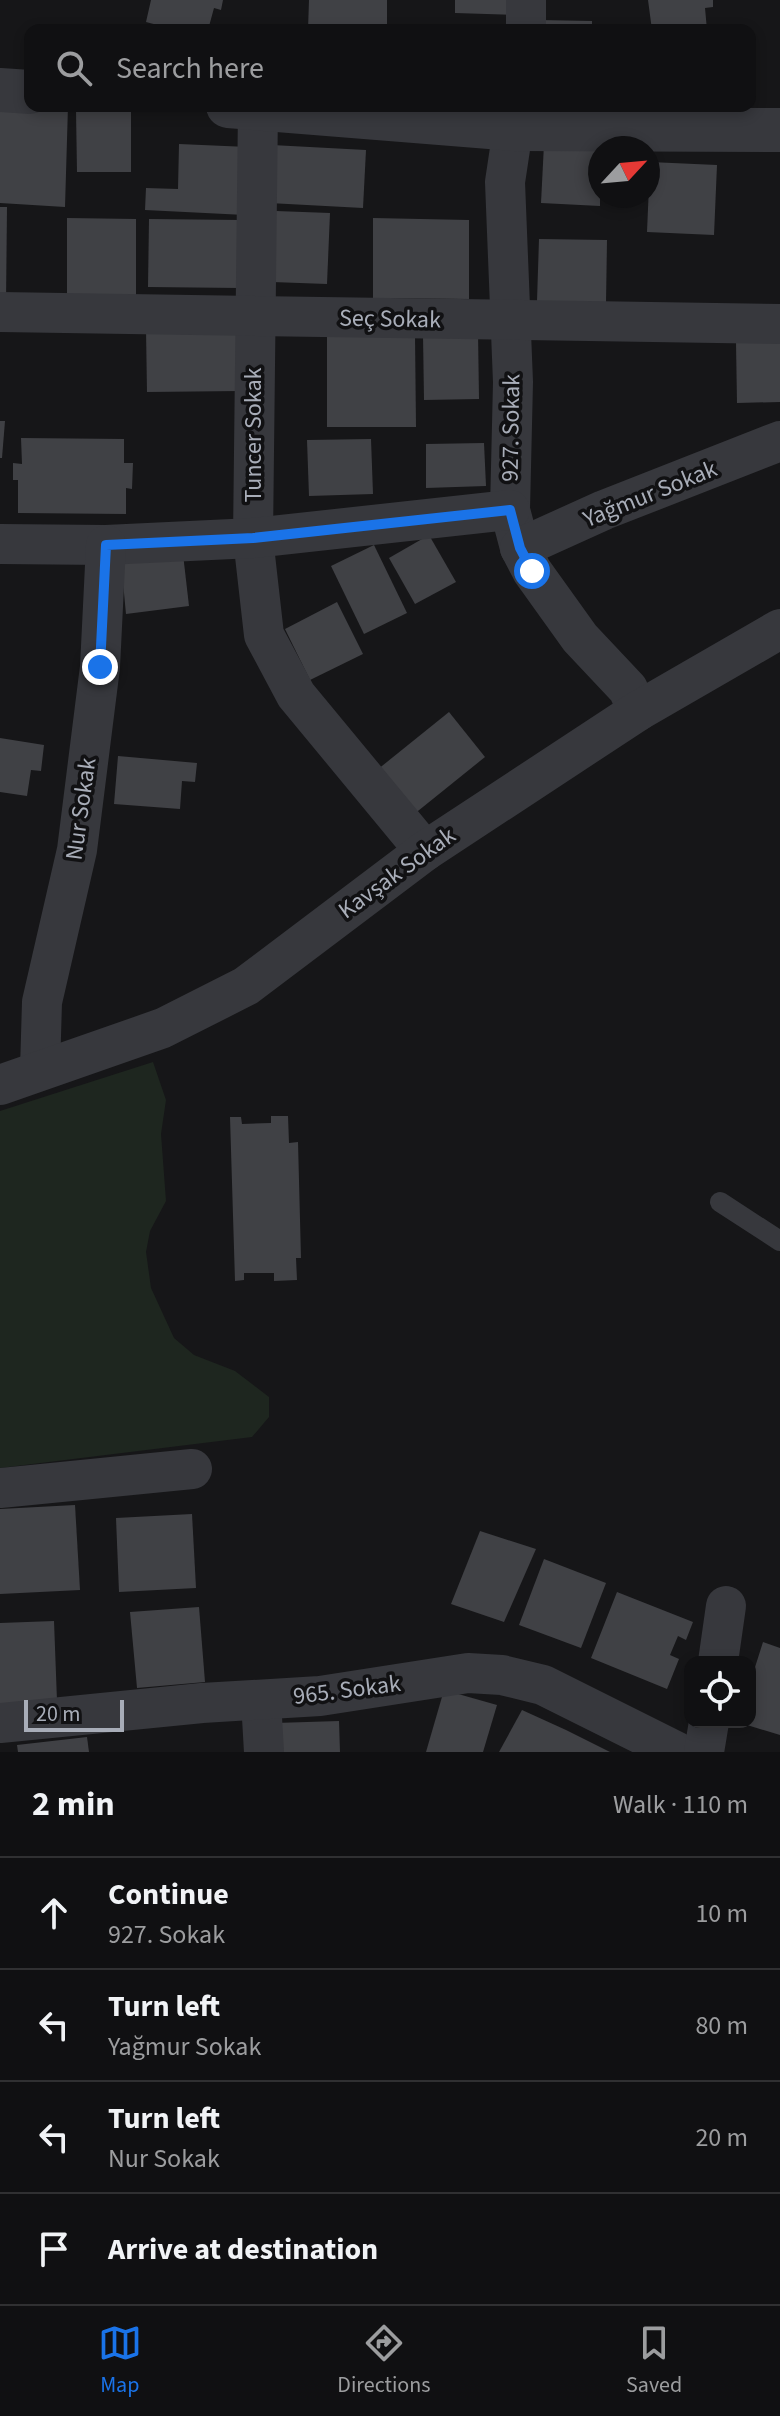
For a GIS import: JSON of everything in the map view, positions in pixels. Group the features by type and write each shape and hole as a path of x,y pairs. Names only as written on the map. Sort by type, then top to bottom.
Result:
{"street":[{"path":"526,0 526,24"},
{"path":"0,90 24,92"},
{"name":"Tuncer Sokak","path":"243,112 254,317 253,538 264,635 296,695 425,851"},
{"path":"368,112 780,130"},
{"name":"927. Sokak","path":"517,118 505,182 512,321 510,510 520,548 532,571 580,638 628,689 638,711"},
{"name":"Seç Sokak","path":"0,312 780,324"},
{"name":"Yağmur Sokak","path":"520,548 604,510 780,441"},
{"path":"0,544 106,545 253,538 510,510"},
{"name":"Nur Sokak","path":"40,1070 42,1002 77,850 91,743 100,667 106,545"},
{"name":"Kavşak Sokak","path":"0,1085 163,1028 246,986 425,851 638,711 780,629"},
{"path":"0,1488 192,1469"},
{"path":"719,1656 726,1606"},
{"name":"965. Sokak","path":"0,1723 320,1696 468,1673 502,1675 543,1685 677,1752"},
{"path":"261,1700 264,1752"},
{"path":"704,1752 708,1728"}],"lane":[{"path":"720,1202 780,1241"}],"shaded area":[{"path":"153,1062 166,1100 161,1134 166,1201 150,1231 146,1252 151,1288 174,1338 194,1355 235,1371 269,1397 269,1417 252,1437 0,1468 0,1111"}],"building":[{"path":"151,0 223,0 221,10 214,8 210,24 146,22"},
{"path":"309,0 387,0 387,24 308,24"},
{"path":"455,0 517,0 516,15 455,13"},
{"path":"648,0 713,0 713,7 705,8 706,24 651,24"},
{"path":"538,20 592,21 592,24 538,24"},
{"path":"0,99 24,105 24,112 68,112 65,207 0,203"},
{"path":"76,112 131,112 131,172 77,172"},
{"path":"179,144 248,147 245,215 145,210 146,188 178,189"},
{"path":"544,144 588,146 588,205 541,203"},
{"path":"272,145 366,150 363,208 269,203"},
{"path":"660,162 717,165 714,235 647,232 648,208 660,208"},
{"path":"0,207 7,207 6,303 0,302"},
{"path":"276,211 330,213 327,284 272,282"},
{"path":"67,218 136,219 136,305 67,305"},
{"path":"373,218 469,220 469,299 373,298"},
{"path":"149,219 241,220 240,288 148,287"},
{"path":"539,239 607,240 606,303 537,301"},
{"path":"241,328 241,391 147,392 146,329"},
{"path":"478,332 479,399 424,400 423,334"},
{"path":"327,336 415,336 416,427 327,427"},
{"path":"780,341 780,402 737,403 736,342"},
{"path":"0,421 5,421 2,458 0,458"},
{"path":"21,438 124,439 124,463 133,463 132,489 126,488 126,514 18,513 18,480 13,480 13,463 22,464"},
{"path":"371,439 373,494 309,496 307,440"},
{"path":"484,443 486,486 426,488 426,444"},
{"path":"429,535 456,582 415,604 389,558"},
{"path":"374,545 407,613 364,634 331,566"},
{"path":"183,554 189,606 126,614 121,561"},
{"path":"337,602 363,654 310,680 285,629"},
{"path":"449,712 485,757 413,815 377,770"},
{"path":"0,738 44,745 41,771 31,770 27,796 0,792"},
{"path":"118,756 197,763 195,782 182,781 180,809 114,804"},
{"path":"271,1116 288,1116 289,1143 298,1142 301,1258 296,1258 297,1280 274,1281 274,1273 244,1273 244,1280 235,1281 230,1117 241,1117 242,1124 271,1123"},
{"path":"75,1505 80,1590 0,1594 0,1509"},
{"path":"192,1514 196,1588 119,1592 116,1518"},
{"path":"480,1531 536,1549 504,1622 451,1604"},
{"path":"544,1559 606,1583 581,1648 519,1625"},
{"path":"617,1592 693,1622 686,1640 678,1636 670,1655 679,1659 667,1689 591,1658"},
{"path":"199,1607 205,1682 137,1688 130,1612"},
{"path":"54,1621 57,1701 0,1704 0,1623"},
{"path":"763,1642 780,1648 780,1735 756,1728 756,1664"},
{"path":"444,1690 497,1705 483,1752 426,1752"},
{"path":"522,1710 566,1730 610,1752 499,1752"},
{"path":"339,1721 340,1752 276,1752 275,1723"},
{"path":"87,1737 89,1752 18,1752 17,1745"}],"route":[{"path":"100,667 106,545 253,538 510,510 520,548 532,571"}]}
